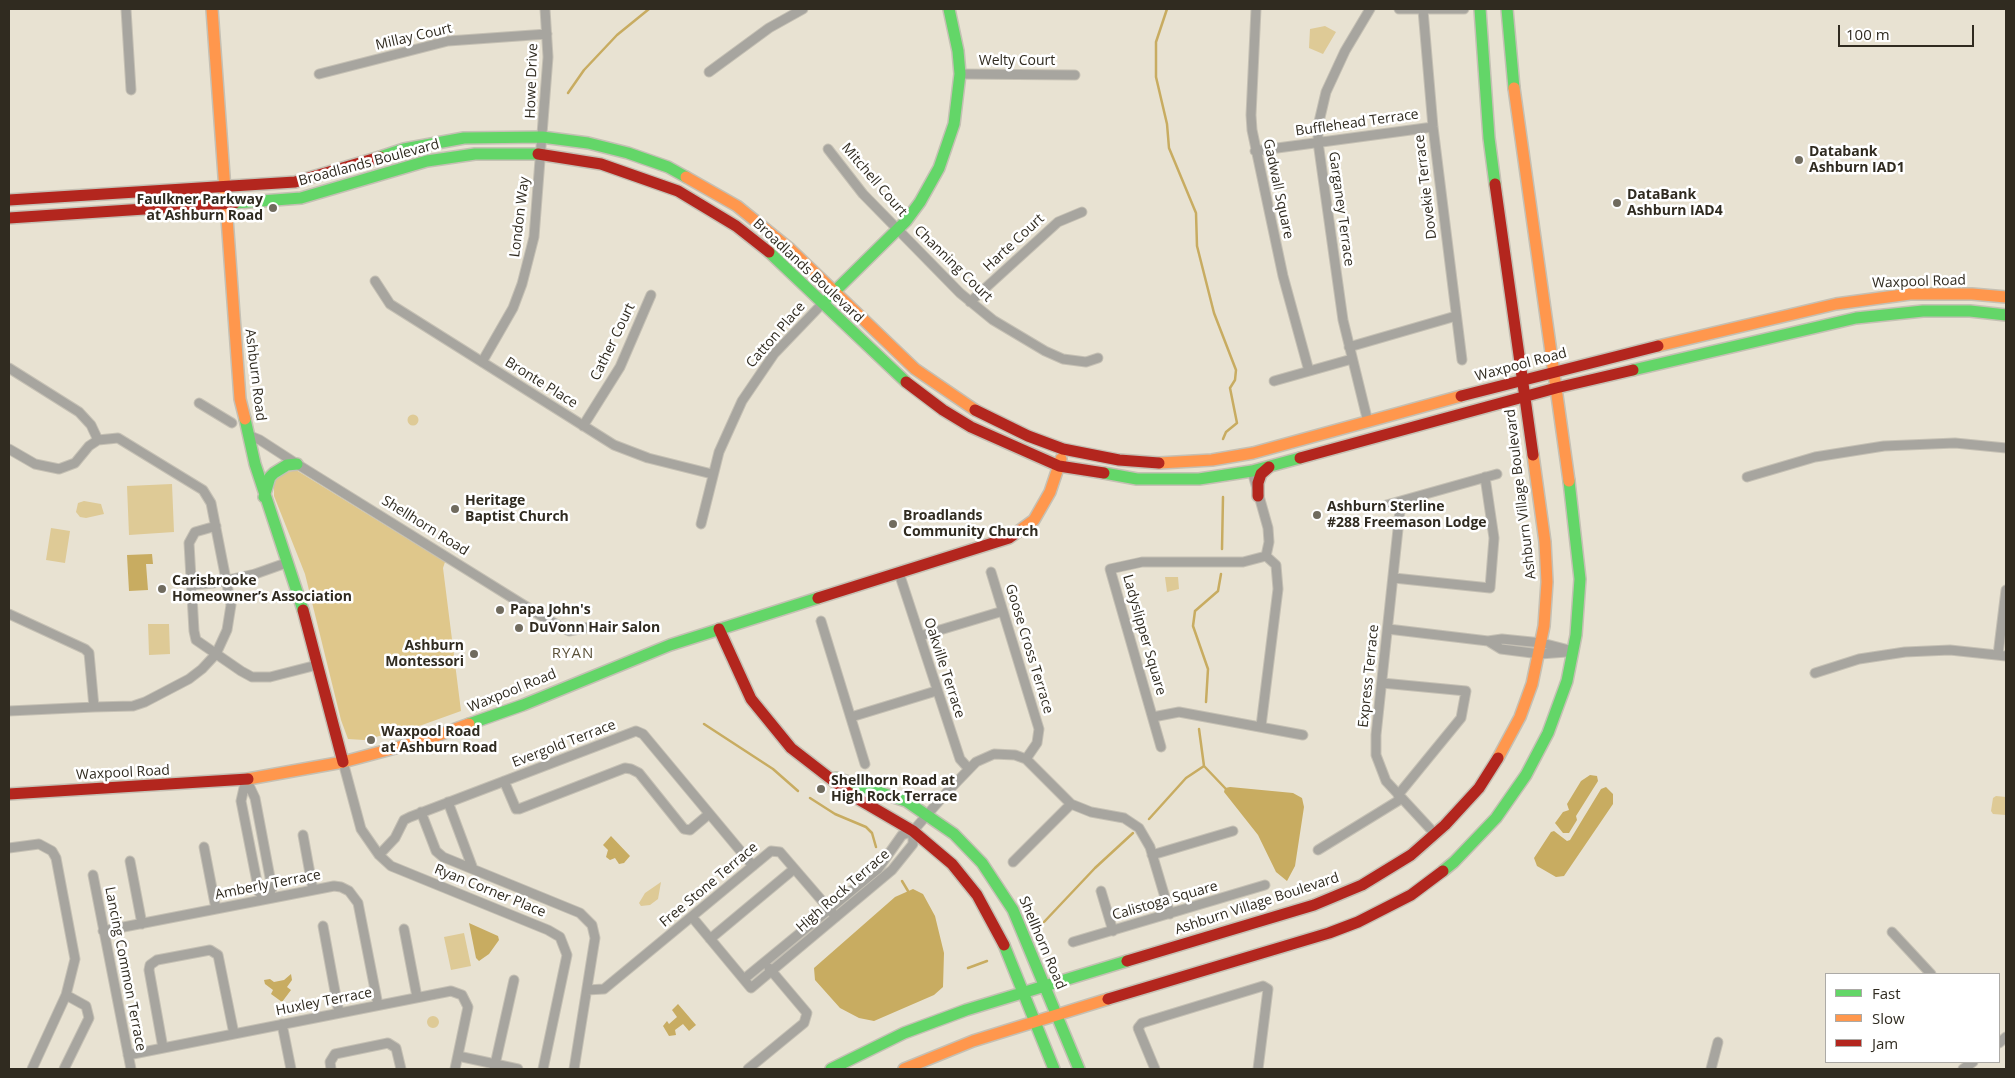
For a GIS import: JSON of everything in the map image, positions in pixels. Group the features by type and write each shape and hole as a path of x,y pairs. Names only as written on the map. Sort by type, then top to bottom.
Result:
{"main road":[{"name":"Ashburn Road","path":"212,9 237,376 248,436 264,497 304,613 343,762"},
{"path":"822,304 898,230 920,202 939,168 954,124 960,74 958,51 949,9"},
{"name":"Ashburn Village Boulevard","path":"831,1069 864,1051 921,1026 1023,991 1321,902 1379,876 1411,854 1435,834 1478,788 1506,745 1532,684 1541,648 1546,606 1547,560 1489,138 1480,9"},
{"path":"904,1069 973,1041 1329,933 1358,922 1411,895 1454,862 1476,841 1513,796 1548,733 1562,698 1574,651 1579,600 1578,554 1511,70 1506,9"},
{"name":"Broadlands Boulevard","path":"224,187 295,182 335,172 380,156 426,144 489,136 542,137 607,147 646,159 677,172 736,206 764,226 905,360 950,395 1003,425 1063,448"},
{"name":"Broadlands Boulevard","path":"9,218 301,198 349,186 402,168 450,157 495,153 541,154 601,164 650,180 705,206 756,241 907,383 943,410 990,437 1059,466"},
{"path":"9,200 224,187"},
{"name":"Waxpool Road","path":"9,794 246,779 383,754 481,721 620,664 720,629 995,544 1023,529 1034,520 1042,507 1059,466 1063,448 1119,460 1167,463 1232,457 1279,447 1554,371 1808,310 1857,300 1910,294 1972,294 2006,297"},
{"path":"1059,466 1106,476 1159,480 1200,479 1252,471 1556,388 1862,317 1930,311 2006,314"},
{"path":"1252,471 1260,461 1279,447"},
{"path":"264,497 274,472 287,465 297,464"},
{"path":"1258,496 1258,483 1261,474 1269,466"},
{"name":"Shellhorn Road","path":"720,629 740,678 764,717 791,748 853,796 914,831 952,864 977,895 995,925 1036,1021 1054,1069"},
{"name":"Shellhorn Road","path":"827,774 848,783 906,801 927,814 969,848 994,880 1013,910 1079,1069"}],"street":[{"path":"126,9 131,90"},
{"name":"Howe Drive","path":"541,154 548,57 545,9"},
{"path":"709,72 769,28 803,9"},
{"name":"Gadwall Square","path":"1256,9 1251,115 1256,151 1282,276 1309,371"},
{"name":"Garganey Terrace","path":"1368,422 1342,320 1318,142 1321,108 1326,92 1346,51 1370,9"},
{"path":"1399,9 1464,9"},
{"name":"Dovekie Terrace","path":"1423,10 1433,127 1462,360"},
{"name":"Millay Court","path":"319,74 448,41 547,34"},
{"name":"Welty Court","path":"960,74 1075,74"},
{"name":"Bufflehead Terrace","path":"1256,151 1433,127"},
{"name":"Mitchell Court","path":"828,149 863,194 898,230"},
{"name":"London Way","path":"482,362 513,308 528,264 538,212 541,154"},
{"name":"Harte Court","path":"970,302 1058,222 1082,212"},
{"name":"Channing Court","path":"898,230 970,302 1016,335 1045,351 1076,362 1098,358"},
{"name":"Bronte Place","path":"375,281 390,304 583,426 631,452 712,474"},
{"name":"Cather Court","path":"583,426 620,367 651,295"},
{"name":"Catton Place","path":"701,524 712,474 730,426 757,376 780,347 822,304"},
{"path":"1349,347 1456,316"},
{"path":"1274,381 1352,360"},
{"path":"9,368 79,412 91,424 98,440"},
{"path":"199,404 232,423"},
{"name":"Shellhorn Road","path":"248,436 260,440 543,617 569,631 590,627"},
{"path":"9,449 35,464 59,469 75,463 89,446 98,440 111,437 124,440 203,490 211,504 228,580 230,618 223,641 216,654 202,669 189,679 145,702 133,706 9,711"},
{"path":"1747,477 1815,457 1884,446 1955,443 2006,448"},
{"path":"1252,471 1268,528 1269,542 1266,556 1276,565 1278,589 1261,726"},
{"path":"1383,506 1496,474"},
{"path":"1394,578 1490,588 1494,538 1485,477"},
{"name":"Express Terrace","path":"1401,501 1376,755 1382,774 1399,797 1435,834"},
{"path":"216,526 201,530 191,537 195,637 199,642 246,674 258,678 270,677 317,665"},
{"name":"Ladyslipper Square","path":"1162,747 1110,569 1142,562 1243,562 1266,556"},
{"path":"192,585 255,574 286,563"},
{"name":"Goose Cross Terrace","path":"991,572 1039,729 1037,743 1026,760"},
{"name":"Oakville Terrace","path":"899,573 936,691 960,759 969,769"},
{"path":"1815,672 1859,659 1905,652 1950,650 2002,656 2006,590"},
{"path":"920,636 1003,611"},
{"path":"9,614 85,649 89,654 94,707"},
{"path":"821,621 865,764"},
{"path":"1388,629 1488,640 1502,639 1541,648 1574,651"},
{"path":"1318,850 1399,797 1461,718 1466,691 1382,683"},
{"path":"851,717 936,691"},
{"name":"Ladyslipper Square","path":"1153,717 1179,712 1303,735"},
{"name":"Evergold Terrace","path":"379,856 395,838 404,820 636,732 643,734 753,866"},
{"path":"914,831 927,814 976,762 994,754 1015,755 1026,760 1071,804 1092,812 1124,818 1132,822 1145,835 1170,914"},
{"name":"Ryan Corner Place","path":"343,762 362,829 379,856 391,866 548,930 560,937 567,955 544,1069"},
{"path":"504,781 516,809 519,809 625,768 639,773 684,829 690,830 709,814"},
{"path":"246,779 255,798 271,882 272,888 267,899 259,892 241,801 246,779"},
{"path":"448,802 474,869"},
{"path":"1013,862 1071,804"},
{"path":"421,812 436,851 443,857 580,913 592,925 595,938 574,1069"},
{"name":"High Rock Terrace","path":"914,831 914,844 892,870 752,988 744,979 878,869 902,835 914,831"},
{"path":"1152,854 1233,831"},
{"path":"303,835 313,890"},
{"path":"9,848 39,844 52,851 56,858 75,959 66,995 32,1069"},
{"path":"204,846 216,909"},
{"name":"Free Stone Terrace","path":"587,990 604,989 771,851 776,850 836,917"},
{"path":"130,861 142,924"},
{"path":"710,939 794,869"},
{"name":"Lancing Common Terrace","path":"93,875 131,1069"},
{"name":"Calistoga Square","path":"1073,942 1266,885"},
{"name":"Amberly Terrace","path":"103,931 313,890 341,887 355,896 358,903 378,1005"},
{"path":"1101,891 1113,931"},
{"path":"692,917 744,979"},
{"path":"323,926 339,1013"},
{"path":"404,929 416,997"},
{"path":"1892,932 1930,973"},
{"path":"163,1048 149,970 150,965 157,960 210,950 218,955 234,1034"},
{"path":"748,1069 804,1023 807,1013 765,962"},
{"path":"494,1067 514,980"},
{"path":"1155,1069 1138,1028 1142,1023 1264,986 1268,989 1258,1069"},
{"name":"Huxley Terrace","path":"128,1055 451,991 465,998 468,1011 458,1056"},
{"path":"64,1069 89,1018 86,1006 66,995"},
{"path":"282,1024 291,1069"},
{"path":"1710,1069 1718,1042"},
{"path":"331,1069 330,1062 335,1054 388,1043 396,1048 401,1069"},
{"path":"455,1069 458,1056 494,1067 518,1069"}],"shaded area":[{"path":"1325,26 1336,32 1323,54 1309,48 1310,29"},
{"path":"413,414 419,420 413,426 407,420"},
{"path":"296,470 445,562 443,568 461,711 422,725 364,740 348,739 341,720 305,574 274,496 274,481 284,473"},
{"path":"172,484 174,532 129,535 127,486"},
{"path":"84,501 101,504 104,514 86,518 80,517 76,512 78,503"},
{"path":"51,528 70,531 65,563 46,560"},
{"path":"152,554 153,564 146,564 148,590 129,591 127,555"},
{"path":"1165,577 1178,577 1179,589 1167,592"},
{"path":"148,624 169,624 170,654 149,655"},
{"path":"1590,775 1597,776 1598,781 1576,816 1577,820 1569,833 1563,833 1555,823 1563,812 1569,810 1567,804 1581,781"},
{"path":"1606,787 1613,794 1613,804 1564,876 1556,877 1537,866 1534,858 1551,832 1554,831 1567,841 1570,840 1601,789"},
{"path":"1225,788 1293,793 1302,798 1304,807 1295,866 1287,881 1276,872 1258,835 1224,792"},
{"path":"1996,796 2006,797 2006,815 1993,814 1991,811 1993,798"},
{"path":"611,836 630,856 624,863 619,864 615,858 610,860 606,857 608,850 603,845"},
{"path":"661,882 658,899 650,905 641,906 639,903 645,893"},
{"path":"913,889 923,894 935,916 944,953 943,987 934,995 874,1021 859,1018 840,1008 815,980 814,968 895,897"},
{"path":"469,923 498,936 499,940 489,954 479,961 476,958"},
{"path":"464,933 471,966 451,970 444,937"},
{"path":"291,974 292,980 287,987 291,990 282,1002 271,994 273,990 265,984 264,980 270,979 274,982 284,980"},
{"path":"678,1004 696,1025 689,1031 683,1024 675,1030 676,1035 669,1036 663,1026 667,1021 669,1024 677,1017 672,1010"},
{"path":"431,1016 435,1016 439,1022 435,1028 431,1028 427,1024 427,1020"}],"waterway":[{"path":"568,93 584,70 617,35 649,9"},
{"path":"1167,9 1156,42 1156,77 1167,124 1169,148 1196,213 1197,246 1214,313 1236,370 1235,380 1230,388 1237,423 1226,432 1223,439"},
{"path":"1222,549 1223,497"},
{"path":"1206,702 1208,669 1193,626 1195,611 1218,591 1221,574"},
{"path":"704,724 773,769 798,791"},
{"path":"1199,729 1204,766 1225,788"},
{"path":"1149,819 1186,778 1204,766"},
{"path":"810,798 835,814 866,827 872,833 876,847"},
{"path":"1044,922 1095,868 1133,833"},
{"path":"902,881 908,891"},
{"path":"968,968 987,961"}],"traffic: fast":[{"path":"829,297 906,221 920,202 939,168 954,124 960,74 958,51 949,9"},
{"path":"1480,9 1489,138 1495,184"},
{"path":"1507,9 1514,88"},
{"path":"380,157 404,149 464,138 542,137 588,143 628,153 668,167 686,177"},
{"path":"235,203 301,198 427,161 475,154 538,154"},
{"path":"769,252 906,382"},
{"path":"1633,370 1856,318 1923,311 1970,311 2006,315"},
{"path":"245,419 255,464 303,610"},
{"path":"1104,473 1137,479 1199,479 1252,471 1300,458"},
{"path":"264,497 270,477 287,465 297,464"},
{"path":"1443,871 1496,818 1526,775 1548,733 1567,681 1576,635 1580,579 1569,481"},
{"path":"469,724 523,705 670,645 818,598"},
{"path":"836,778 906,801 954,834 982,863 1013,910 1079,1069"},
{"path":"1004,945 1054,1069"},
{"path":"831,1069 904,1033 966,1010 1127,961"}],"traffic: slow":[{"path":"212,9 240,399 245,419"},
{"path":"1514,88 1569,481"},
{"path":"686,177 737,206 790,249 915,369 975,410"},
{"path":"1658,346 1836,304 1910,294 1972,294 2006,297"},
{"path":"1159,463 1212,460 1253,453 1461,396"},
{"path":"1498,758 1520,717 1532,684 1544,626 1547,582 1545,542 1533,455"},
{"path":"1019,531 1034,520 1050,492 1061,459"},
{"path":"248,779 343,762 425,740 469,724"},
{"path":"904,1069 973,1041 1108,999"}],"traffic: jam":[{"path":"538,154 601,164 678,191 736,226 769,252"},
{"path":"9,200 295,182 380,157"},
{"path":"1495,184 1533,455"},
{"path":"9,218 235,203"},
{"path":"1461,396 1658,346"},
{"path":"1300,458 1556,388 1633,370"},
{"path":"906,382 943,410 971,427 1059,466 1104,473"},
{"path":"975,410 1028,436 1063,449 1119,460 1159,463"},
{"path":"1258,496 1258,483 1261,474 1269,467"},
{"path":"818,598 1009,538 1019,531"},
{"path":"303,610 343,762"},
{"path":"719,629 751,699 791,748 853,796 913,831 952,864 977,895 1004,945"},
{"path":"1127,961 1314,905 1362,885 1411,855 1445,825 1479,788 1498,758"},
{"path":"9,794 248,779"},
{"path":"1108,999 1329,933 1358,922 1411,895 1443,871"}],"place":[{"name":"Databank Ashburn IAD1","path":"1799,160"},
{"name":"DataBank Ashburn IAD4","path":"1617,203"},
{"name":"Faulkner Parkway at Ashburn Road","path":"273,208"},
{"name":"Heritage Baptist Church","path":"455,509"},
{"name":"Ashburn Sterline #288 Freemason Lodge","path":"1317,515"},
{"name":"Broadlands Community Church","path":"893,524"},
{"name":"Carisbrooke Homeowner’s Association","path":"162,589"},
{"name":"Papa John's","path":"500,610"},
{"name":"DuVonn Hair Salon","path":"519,628"},
{"name":"Ashburn Montessori","path":"474,654"},
{"name":"Waxpool Road at Ashburn Road","path":"371,740"},
{"name":"Shellhorn Road at High Rock Terrace","path":"821,789"}],"district":[{"name":"RYAN","path":"573,654"}]}
